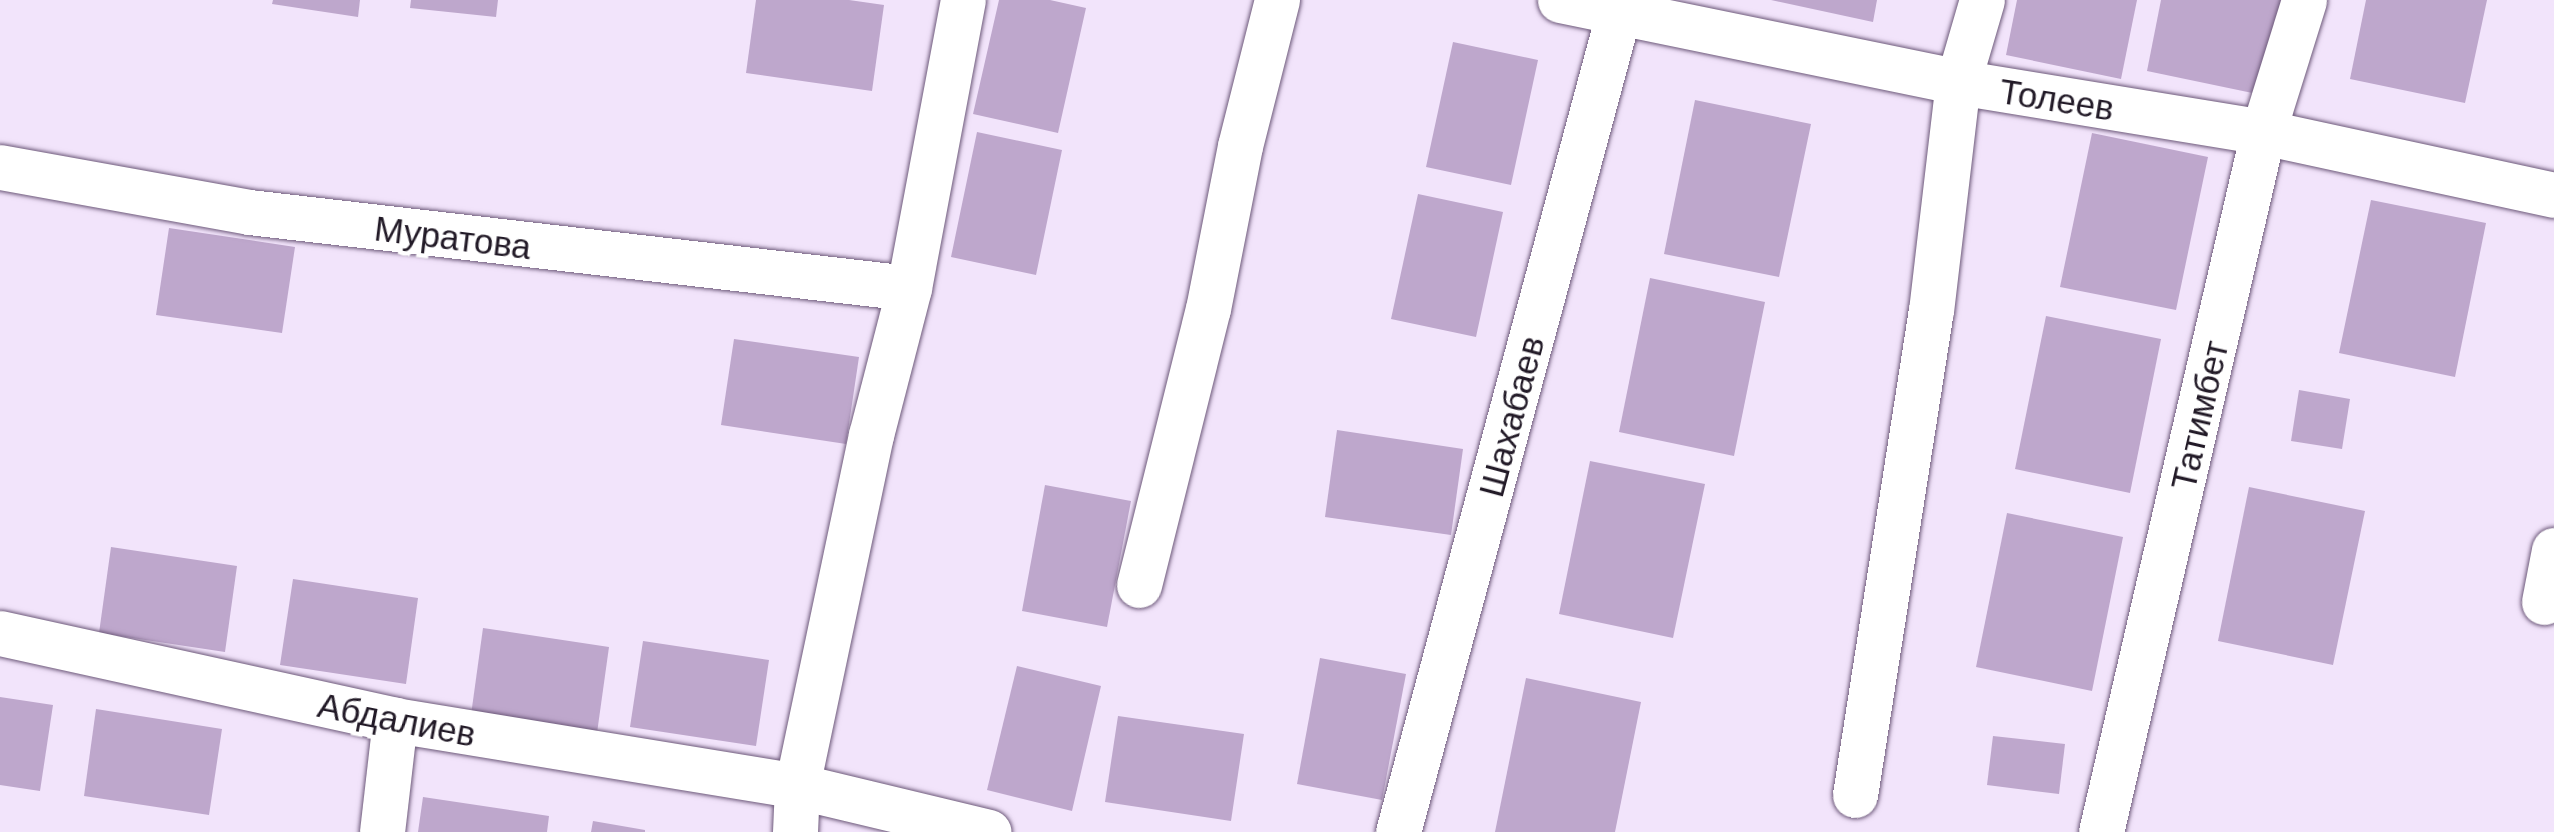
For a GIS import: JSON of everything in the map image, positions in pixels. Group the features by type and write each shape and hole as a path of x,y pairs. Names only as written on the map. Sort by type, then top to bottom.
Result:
{"street":[{"path":"795,832 797,786 871,435 909,288 963,0"},
{"path":"1140,585 1208,309 1240,146 1276,0"},
{"name":"Толеев","path":"1560,0 1620,7 1958,82 2263,132 2554,195"},
{"path":"1855,795 1931,311 1958,82 1982,0"},
{"name":"Татимбет","path":"2101,832 2263,132 2304,0"},
{"name":"Шахабаев","path":"1398,832 1620,7"},
{"name":"Муратова","path":"0,167 249,212 909,288"},
{"path":"2544,602 2554,550"},
{"name":"Абдалиев","path":"0,633 395,720 797,786 990,832"},
{"path":"382,832 395,720"}],"building":[{"path":"273,0 360,0 358,17 272,4"},
{"path":"411,0 498,0 496,17 410,8"},
{"path":"756,0 849,0 884,5 872,91 746,73"},
{"path":"999,0 1050,0 1086,8 1058,133 973,114"},
{"path":"1771,0 1877,0 1873,22"},
{"path":"2017,0 2137,0 2121,79 2006,55"},
{"path":"2161,0 2281,0 2262,95 2147,71"},
{"path":"2366,0 2487,0 2465,103 2350,79"},
{"path":"1453,42 1538,60 1511,185 1426,167"},
{"path":"1695,100 1811,124 1779,277 1664,254"},
{"path":"977,132 1062,150 1036,275 951,257"},
{"path":"2092,133 2208,157 2176,310 2060,287"},
{"path":"1418,194 1503,212 1476,337 1391,319"},
{"path":"2371,200 2486,223 2455,377 2339,353"},
{"path":"169,228 295,247 282,333 156,315"},
{"path":"1650,278 1765,302 1734,456 1619,432"},
{"path":"2046,316 2161,339 2130,493 2015,469"},
{"path":"734,339 859,357 846,444 721,425"},
{"path":"2299,390 2350,399 2342,449 2291,441"},
{"path":"1337,430 1463,449 1451,535 1325,517"},
{"path":"1590,461 1705,484 1673,638 1559,614"},
{"path":"1045,485 1131,501 1107,627 1022,611"},
{"path":"2249,487 2365,511 2333,665 2218,641"},
{"path":"2007,513 2123,537 2092,691 1976,667"},
{"path":"111,547 237,566 225,652 99,633"},
{"path":"293,579 418,598 406,684 280,665"},
{"path":"483,628 609,647 597,733 471,715"},
{"path":"643,641 769,660 756,746 630,727"},
{"path":"1320,658 1406,674 1382,800 1297,784"},
{"path":"1017,666 1101,686 1072,811 987,790"},
{"path":"1526,678 1641,702 1615,832 1495,832"},
{"path":"0,697 53,705 40,791 0,785"},
{"path":"96,709 222,729 209,815 84,796"},
{"path":"1118,716 1244,734 1231,821 1105,802"},
{"path":"1993,736 2065,744 2059,794 1987,785"},
{"path":"423,797 549,816 547,832 418,832"},
{"path":"593,821 645,830 645,832 591,832"}]}
